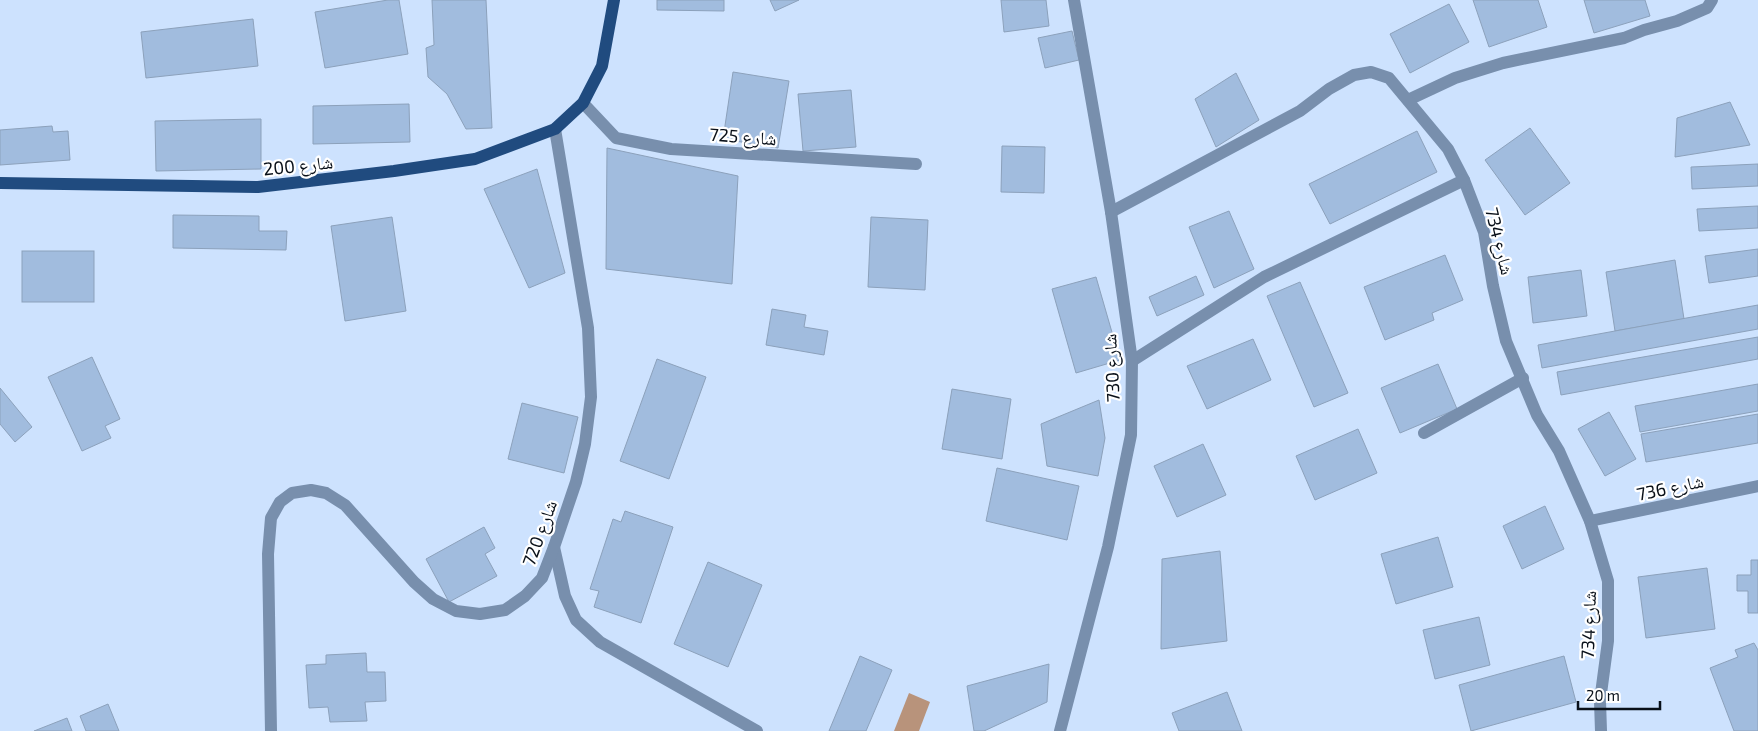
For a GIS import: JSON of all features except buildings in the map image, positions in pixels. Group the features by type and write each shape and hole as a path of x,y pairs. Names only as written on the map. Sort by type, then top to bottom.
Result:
{"main road":[{"path":"584,103 602,66 614,0"},
{"name":"شارع 200","path":"0,183 258,187 394,171 475,159 555,129 584,103"}],"street":[{"name":"شارع 730","path":"1060,731 1108,547 1130,435 1132,361 1111,212 1074,0"},
{"path":"1408,100 1454,78 1503,63 1624,38 1644,30 1677,22 1707,8 1712,0"},
{"name":"شارع 734","path":"1111,212 1300,112 1329,89 1354,76 1371,72 1389,78 1448,149 1464,180 1484,232 1493,286 1506,341 1523,378 1536,414 1559,451 1590,521 1608,581 1608,641 1600,701 1601,731"},
{"name":"شارع 725","path":"584,103 616,138 671,149 916,164"},
{"name":"شارع 720","path":"271,731 268,554 271,518 280,502 292,493 310,490 326,492 345,505 414,582 434,599 456,610 480,614 505,610 525,596 542,578 576,482 585,444 591,397 588,328 555,129"},
{"path":"1132,361 1264,277 1464,180"},
{"path":"1424,433 1523,378"},
{"name":"شارع 736","path":"1590,521 1758,486"},
{"path":"554,547 565,596 576,620 600,642 757,731"}],"shaded area":[{"path":"909,693 930,702 919,731 894,731"}]}
